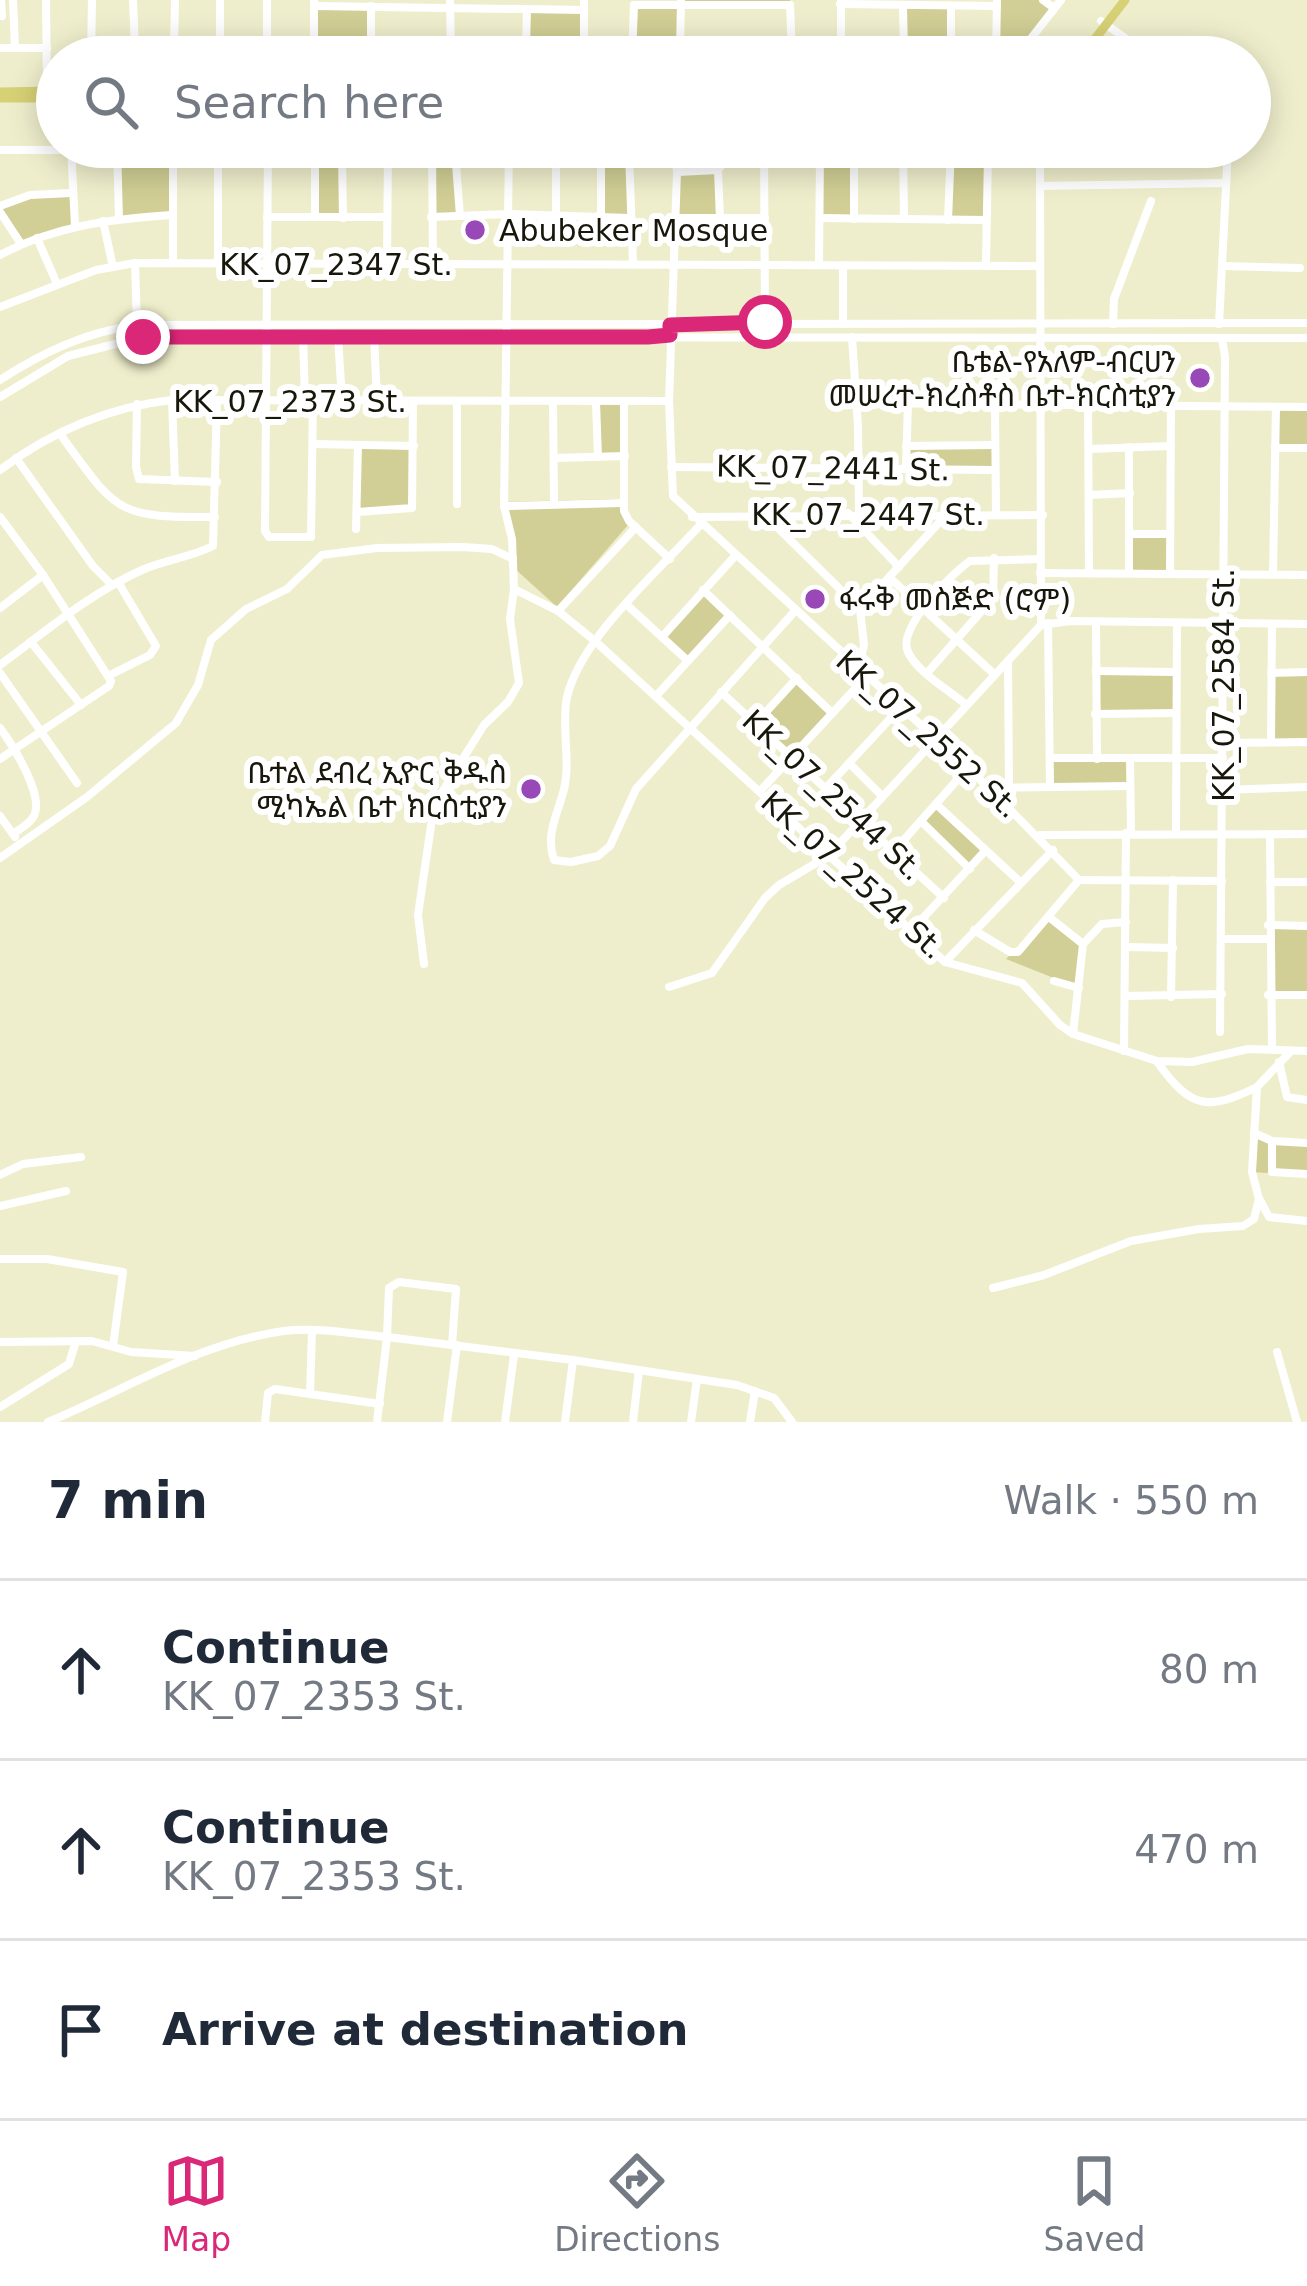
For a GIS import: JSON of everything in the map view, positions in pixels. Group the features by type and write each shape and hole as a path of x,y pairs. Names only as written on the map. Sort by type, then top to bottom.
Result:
{"main road":[{"path":"1094,36 1120,1"},
{"path":"0,95 36,95"}],"street":[{"path":"2,0 1,16 14,16"},
{"path":"13,0 14,48"},
{"path":"46,0 47,36"},
{"path":"91,36 92,0"},
{"path":"133,0 135,36"},
{"path":"174,36 175,0"},
{"path":"220,0 220,36"},
{"path":"267,0 267,36"},
{"path":"1031,36 1058,4 1043,0"},
{"path":"633,36 634,2 790,2 791,36"},
{"path":"841,36 840,2 903,7 997,3 996,36"},
{"path":"314,36 314,3 450,3 527,9 584,5 583,36"},
{"path":"450,3 451,36"},
{"path":"680,36 681,3"},
{"path":"371,6 371,36"},
{"path":"951,6 951,36"},
{"path":"903,7 904,36"},
{"path":"526,36 527,9"},
{"path":"1104,23 1123,36"},
{"path":"0,48 36,48"},
{"path":"0,150 36,149"},
{"path":"71,168 75,226"},
{"path":"118,168 119,219"},
{"path":"172,263 173,168"},
{"path":"218,168 218,264"},
{"path":"268,168 265,531 275,538 311,537 314,444 303,337"},
{"path":"315,168 315,217"},
{"path":"342,168 343,218"},
{"path":"387,263 388,168"},
{"path":"432,168 433,264"},
{"path":"456,168 460,216"},
{"path":"424,964 418,915 434,805 484,725 508,702 518,683 510,619 513,559 504,506 509,168"},
{"path":"556,168 556,216"},
{"path":"601,168 601,217"},
{"path":"629,168 633,264"},
{"name":"KK_07_2552 St.","path":"676,168 669,400 673,496 989,788 1079,880"},
{"path":"764,168 765,322"},
{"path":"819,265 820,168"},
{"path":"854,168 854,219"},
{"path":"903,168 904,219"},
{"path":"948,220 950,168"},
{"path":"986,264 988,168"},
{"path":"1040,168 1040,573 1050,786"},
{"path":"1219,324 1227,168"},
{"path":"677,172 718,170 720,219"},
{"path":"1040,186 1226,183"},
{"path":"21,244 0,209 30,195 71,193"},
{"path":"1113,324 1114,299 1151,201"},
{"path":"0,255 75,226 171,215"},
{"path":"267,217 387,217"},
{"path":"431,217 630,218"},
{"path":"676,218 765,218"},
{"path":"820,218 987,220"},
{"path":"103,221 112,267"},
{"path":"37,238 57,284"},
{"path":"135,262 137,325"},
{"name":"KK_07_2347 St.","path":"0,307 57,284 135,262 1039,266"},
{"path":"843,265 844,324"},
{"path":"1223,266 1300,268"},
{"path":"0,397 68,356 143,337 507,338 765,322 1307,323"},
{"path":"0,380 34,357 65,344 137,325 507,324 851,337 1307,338"},
{"path":"830,336 831,324"},
{"path":"374,336 377,400"},
{"path":"338,337 342,400"},
{"path":"851,337 860,468 854,513 899,567"},
{"name":"KK_07_2584 St.","path":"1220,1032 1222,338"},
{"path":"172,400 175,481"},
{"name":"KK_07_2373 St.","path":"0,470 87,418 172,400 669,400"},
{"path":"77,783 0,669 68,613 115,583 172,557 213,546 217,400"},
{"path":"357,512 412,508 412,401"},
{"path":"457,402 457,504"},
{"path":"553,402 554,502"},
{"path":"596,402 598,457"},
{"path":"624,402 622,503 636,527 670,559"},
{"path":"856,403 1307,406"},
{"path":"906,468 908,403"},
{"path":"1088,403 1089,572"},
{"path":"136,404 136,467 144,482 217,482"},
{"path":"1170,572 1171,404"},
{"path":"995,405 996,513"},
{"path":"1273,573 1276,406"},
{"path":"60,434 106,497 123,509 161,517 215,517"},
{"path":"314,444 414,446"},
{"path":"356,529 358,446"},
{"path":"906,446 995,446"},
{"path":"1089,449 1171,446"},
{"path":"1129,447 1129,571"},
{"path":"1275,448 1307,448"},
{"path":"555,458 625,455"},
{"path":"16,458 93,566 115,583 156,646 150,655 110,675"},
{"name":"KK_07_2441 St.","path":"671,466 995,470"},
{"path":"1089,495 1130,494"},
{"path":"504,506 622,503"},
{"path":"760,790 862,674 864,645 860,609 764,514"},
{"path":"860,609 946,515"},
{"name":"KK_07_2447 St.","path":"692,517 1043,515"},
{"path":"0,518 110,675 109,686 0,759"},
{"path":"701,524 596,641 573,679 566,701 564,791 550,839 554,860 598,856 610,846 636,789 794,612"},
{"path":"558,611 636,527"},
{"path":"1130,534 1170,534"},
{"path":"16,839 87,797 176,723 198,685 211,640 246,609 287,589 322,555 377,548 463,547 492,549 513,559"},
{"path":"662,637 735,556"},
{"path":"965,704 907,650 912,622 962,567 979,558 1040,559"},
{"path":"928,672 993,598 994,558"},
{"path":"1040,573 1307,575"},
{"path":"1,606 43,575"},
{"path":"890,578 994,674"},
{"name":"KK_07_2524 St.","path":"514,590 558,611 596,641 945,962 1022,983 1073,1034 1157,1061 1192,1062 1248,1049 1307,1051"},
{"path":"703,590 832,712"},
{"path":"627,605 688,661"},
{"path":"657,695 730,615"},
{"path":"1096,622 1097,759"},
{"path":"1176,832 1177,623"},
{"path":"669,987 712,973 765,898 828,856 1044,624 1307,624"},
{"path":"1271,742 1272,624"},
{"path":"31,642 81,705"},
{"path":"1008,660 1009,786"},
{"path":"1096,671 1176,672"},
{"path":"1271,673 1307,672"},
{"path":"756,723 797,678"},
{"name":"KK_07_2544 St.","path":"722,692 944,898"},
{"path":"826,787 900,708"},
{"path":"1095,714 1176,713"},
{"path":"0,728 15,748 30,785 35,814 0,857"},
{"path":"1223,743 1307,742"},
{"path":"1051,758 1222,758"},
{"path":"1124,1051 1130,758"},
{"path":"849,763 881,796"},
{"path":"894,851 967,769"},
{"path":"989,788 1129,786"},
{"path":"1222,790 1307,787"},
{"path":"937,805 1019,881"},
{"path":"0,816 16,839"},
{"path":"921,821 970,869"},
{"path":"1270,834 1272,1049"},
{"path":"1038,835 1307,834"},
{"path":"945,962 1053,850"},
{"path":"911,931 986,851"},
{"path":"974,930 1015,953 1079,880 1222,881"},
{"path":"1172,997 1173,880"},
{"path":"1270,882 1307,883"},
{"path":"1049,917 1082,944"},
{"path":"1073,1034 1082,944 1102,924 1126,922"},
{"path":"1268,926 1307,926"},
{"path":"1222,939 1268,939"},
{"path":"1128,947 1173,948"},
{"path":"1054,981 1078,988"},
{"path":"1127,997 1222,994"},
{"path":"1268,995 1307,995"},
{"path":"1157,1061 1187,1095 1211,1104 1257,1087 1292,1050"},
{"path":"1279,1062 1287,1097 1307,1100"},
{"path":"1257,1087 1252,1172 1259,1199 1269,1217 1307,1221"},
{"path":"1252,1132 1272,1141 1307,1143"},
{"path":"1272,1141 1272,1172 1307,1174"},
{"path":"0,1175 23,1164 82,1156"},
{"path":"0,1206 66,1191"},
{"path":"993,1288 1044,1275 1131,1241 1243,1226 1254,1220 1259,1199"},
{"path":"0,1258 47,1259 123,1272 113,1346"},
{"path":"377,1422 393,1283 454,1287 447,1422"},
{"path":"310,1394 313,1330"},
{"path":"47,1422 196,1356 254,1337 313,1330 698,1378 774,1398 792,1422"},
{"path":"0,1407 69,1364 76,1341"},
{"path":"0,1342 76,1341 131,1352 196,1356"},
{"path":"1277,1352 1297,1422"},
{"path":"505,1422 514,1355"},
{"path":"565,1422 573,1360"},
{"path":"633,1422 639,1370"},
{"path":"691,1422 698,1378"},
{"path":"265,1422 271,1390 380,1404"},
{"path":"751,1422 755,1391"}],"shaded area":[{"path":"681,0 790,0 790,5 682,6 681,36 633,36 634,5 680,6"},
{"path":"997,0 1043,0 1054,8 1031,36 996,36"},
{"path":"314,6 371,6 371,36 314,36"},
{"path":"951,6 951,36 904,36 903,7"},
{"path":"527,9 584,10 583,36 526,36"},
{"path":"117,168 173,168 171,215 119,219"},
{"path":"315,168 342,168 343,218 315,217"},
{"path":"432,168 456,168 460,216 431,217"},
{"path":"601,168 629,168 630,218 601,216"},
{"path":"820,168 854,168 854,219 820,218"},
{"path":"950,168 988,168 987,220 948,220"},
{"path":"718,170 720,219 676,218 677,172"},
{"path":"30,193 71,193 75,226 21,244 0,206"},
{"path":"596,402 624,402 625,456 598,457"},
{"path":"1276,406 1307,407 1307,448 1275,448"},
{"path":"358,445 414,446 412,508 357,512"},
{"path":"995,445 995,470 906,468 906,446"},
{"path":"618,499 628,525 557,607 514,568 501,502"},
{"path":"1131,534 1170,534 1170,572 1129,571"},
{"path":"703,590 730,615 688,661 662,637"},
{"path":"1096,671 1176,672 1176,713 1095,714"},
{"path":"1307,672 1307,742 1271,742 1271,673"},
{"path":"797,678 832,713 791,756 756,723"},
{"path":"1051,758 1130,758 1129,786 1050,786"},
{"path":"937,805 985,851 970,869 921,821"},
{"path":"1049,917 1083,944 1079,988 1006,959"},
{"path":"1268,925 1307,926 1307,995 1268,995"},
{"path":"1252,1139 1307,1143 1307,1175 1250,1172"}],"place":[{"name":"Abubeker Mosque","path":"475,230"},
{"name":"ቤቴል-የአለም-ብርሀን መሠረተ-ክረስቶስ ቤተ-ክርስቲያን","path":"1200,378"},
{"name":"ፋሩቅ መስጅድ (ሮም)","path":"815,599"},
{"name":"ቤተል ደብረ ኢዮር ቅዱስ ሚካኤል ቤተ ክርስቲያን","path":"531,789"}],"route":[{"path":"143,337 648,337 670,335 670,325 765,322"}]}
